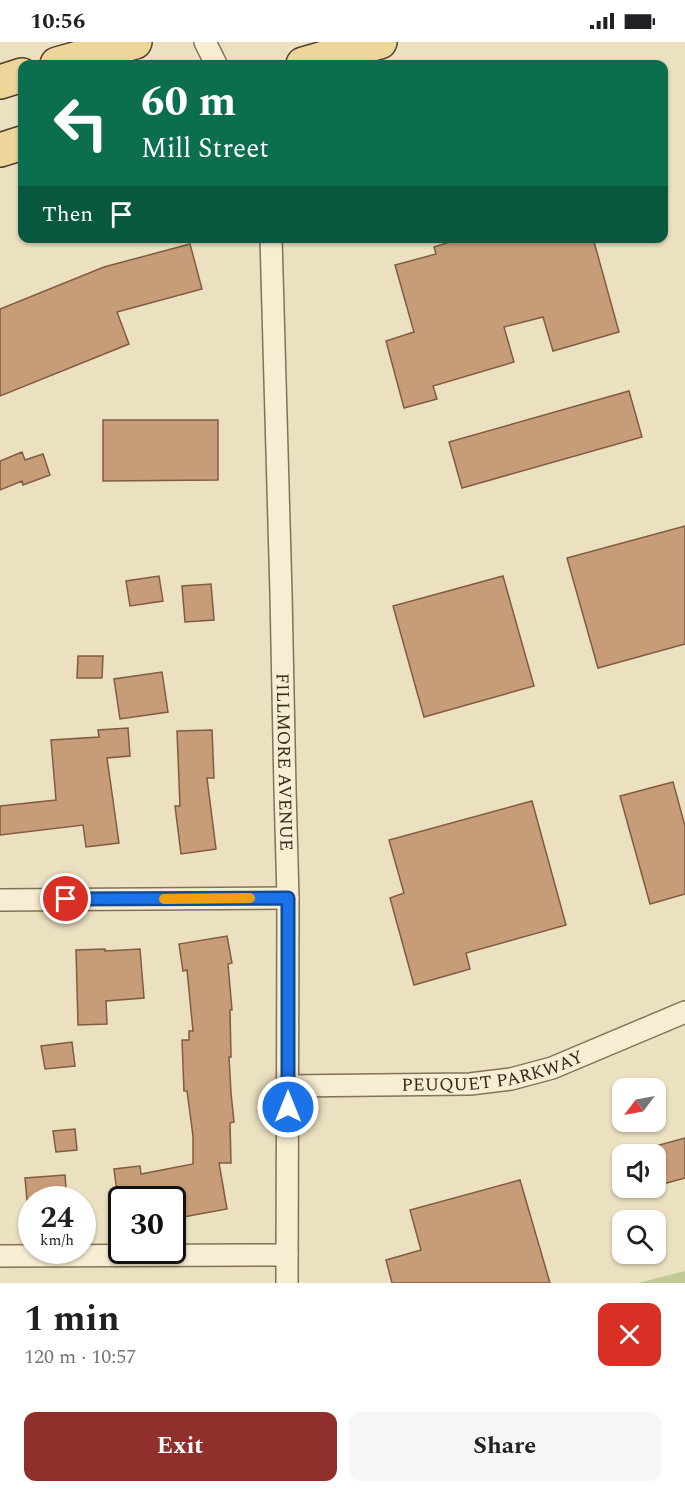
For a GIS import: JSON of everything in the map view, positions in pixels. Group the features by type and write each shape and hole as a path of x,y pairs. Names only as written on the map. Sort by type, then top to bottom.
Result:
{"main road":[{"path":"71,60 135,42"},
{"path":"317,60 380,42"},
{"path":"0,82 18,76"},
{"path":"0,150 18,144"}],"street":[{"path":"205,42 214,60"},
{"name":"FILLMORE AVENUE","path":"271,243 282,594 288,898 287,1283"},
{"path":"0,900 288,898"},
{"name":"PEUQUET PARKWAY","path":"288,1086 471,1084 512,1078 552,1068 685,1012"},
{"path":"0,1256 287,1255"}],"green space":[{"path":"685,1271 685,1283 638,1283"}],"building":[{"path":"446,243 594,243 619,332 553,351 543,317 504,327 514,362 433,386 437,399 404,408 386,341 414,332 395,265 436,254 434,247"},
{"path":"190,244 202,289 117,312 129,344 0,396 0,309 104,267"},
{"path":"629,391 642,437 462,488 449,442"},
{"path":"103,420 218,420 218,480 103,481"},
{"path":"22,452 25,460 43,454 50,475 23,485 22,481 0,490 0,461"},
{"path":"685,526 685,644 598,668 567,558"},
{"path":"159,576 163,601 130,606 126,581"},
{"path":"503,576 534,686 424,717 393,606"},
{"path":"211,584 214,620 185,622 182,586"},
{"path":"78,656 103,656 102,678 77,678"},
{"path":"162,672 168,712 120,719 114,679"},
{"path":"128,728 130,756 107,758 119,843 86,847 83,825 0,835 0,806 56,800 51,740 99,737 98,730"},
{"path":"212,730 214,778 207,778 216,849 181,854 175,806 180,806 177,731"},
{"path":"673,782 685,826 685,894 650,904 620,796"},
{"path":"532,801 566,925 466,953 470,969 414,985 390,898 404,893 389,840"},
{"path":"227,936 232,963 228,964 232,1010 230,1010 231,1057 229,1057 234,1122 230,1123 231,1163 219,1163 227,1209 186,1216 186,1186 116,1186 114,1169 140,1166 141,1174 193,1164 193,1136 187,1091 184,1091 182,1040 189,1040 189,1031 193,1031 187,970 183,971 179,944"},
{"path":"105,949 105,951 140,949 144,998 106,1001 107,1024 78,1025 76,950"},
{"path":"72,1042 75,1066 45,1069 41,1046"},
{"path":"75,1129 77,1150 56,1152 53,1131"},
{"path":"685,1138 685,1178 666,1183 666,1144 663,1144"},
{"path":"65,1175 66,1186 26,1186 25,1178"},
{"path":"520,1180 550,1283 392,1283 386,1260 421,1250 410,1210"}],"slow traffic":[{"path":"164,899 250,898"}],"route":[{"path":"66,899 288,898 288,1107"}]}
